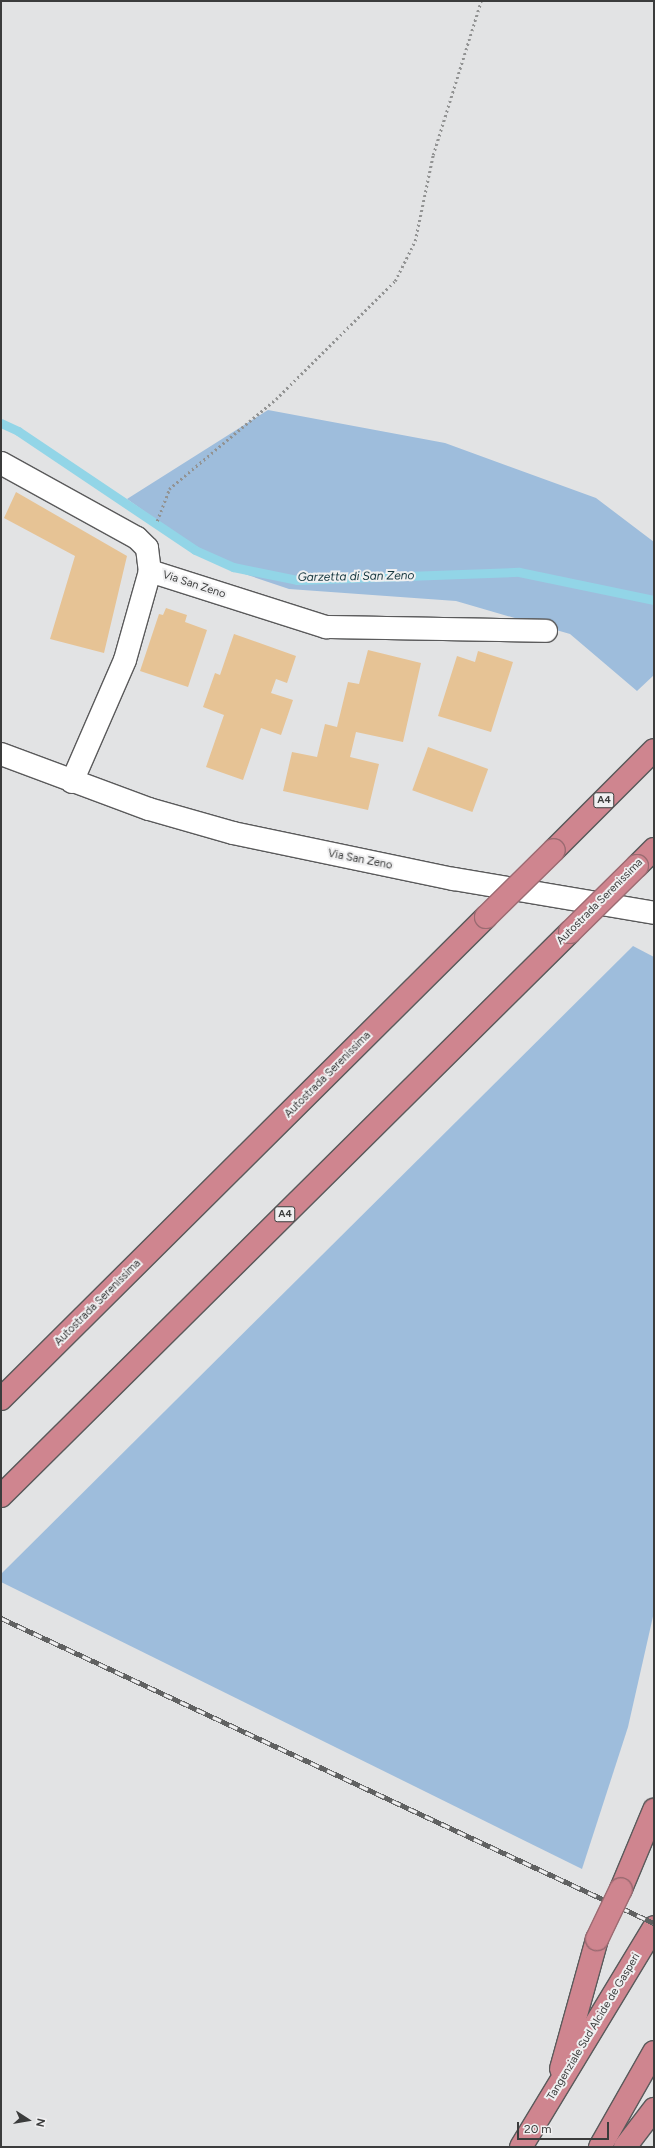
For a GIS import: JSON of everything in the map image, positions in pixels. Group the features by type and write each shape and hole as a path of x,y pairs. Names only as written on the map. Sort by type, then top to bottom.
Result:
{"highway":[{"name":"Autostrada Serenissima","path":"1,1399 654,750"},
{"name":"Autostrada Serenissima","path":"1,1496 654,849"},
{"path":"555,2093 597,1939 621,1889 654,1810"},
{"name":"Tangenziale Sud Alcide de Gasperi","path":"521,2147 654,1927"},
{"path":"600,2147 654,2052"},
{"path":"625,2147 654,2109"}],"street":[{"path":"1,463 137,538 147,548"},
{"name":"Via San Zeno","path":"72,782 125,660 150,571 147,548"},
{"name":"Via San Zeno","path":"150,571 326,627 546,631"},
{"name":"Via San Zeno","path":"1,754 72,782 149,809 287,845 454,879 654,913"}],"path":[{"path":"147,548 169,489 276,399 395,281 415,241 433,155 481,1"}],"shaded area":[{"path":"268,410 445,443 596,498 654,542 654,675 637,691 570,634 456,601 289,589 221,566 127,499"},
{"path":"633,946 654,957 654,1612 628,1727 582,1869 1,1582 1,1574"}],"building":[{"path":"16,492 127,556 104,653 50,639 75,556 4,518"},
{"path":"166,608 187,615 185,622 207,630 188,687 140,671 159,614 163,615"},
{"path":"234,634 296,656 287,683 276,679 271,693 293,700 281,735 261,728 243,780 206,767 224,715 203,707 215,673 220,675"},
{"path":"368,650 421,663 403,742 356,732 350,757 379,764 368,810 283,791 292,752 317,757 325,724 337,727 348,682 359,684"},
{"path":"478,651 513,662 491,732 438,716 457,656 475,662"},
{"path":"428,747 488,769 472,812 412,790"}],"waterway":[{"name":"Garzetta di San Zeno","path":"1,423 18,431 195,550 233,567 297,580 519,572 654,600"}],"railway":[{"path":"1,1618 654,1923"}]}
